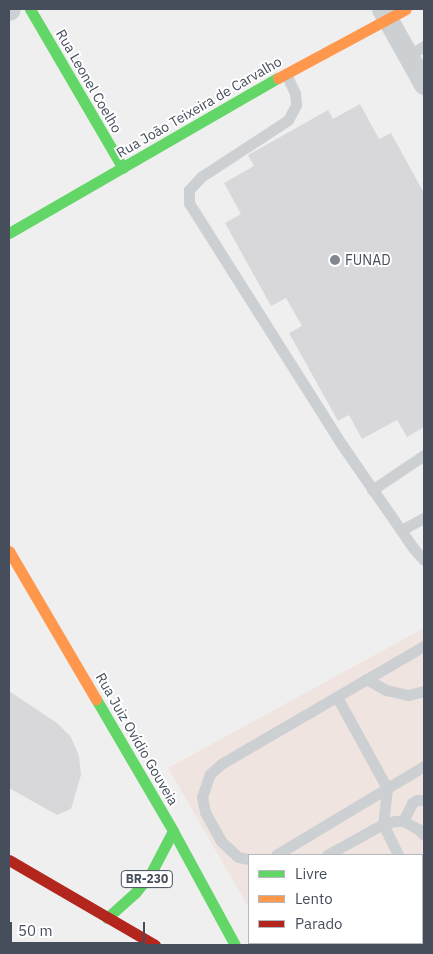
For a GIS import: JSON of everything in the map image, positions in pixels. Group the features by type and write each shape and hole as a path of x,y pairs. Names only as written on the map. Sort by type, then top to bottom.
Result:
{"main road":[{"name":"Rua Leonel Coelho","path":"30,9 123,168"},
{"name":"Rua João Teixeira de Carvalho","path":"9,233 286,74 385,14 406,9"},
{"name":"Rua Juiz Ovídio Gouveia","path":"9,551 173,831 235,945"},
{"name":"BR-230","path":"108,918 135,893 152,873 173,831"},
{"path":"9,860 155,945"}],"street":[{"path":"385,14 416,51 424,84"}],"lane":[{"path":"286,74 295,93 296,105 288,120 201,176 189,190 189,203 372,490 424,560"},
{"path":"372,490 424,455"},
{"path":"401,530 424,518"},
{"path":"248,859 238,857 221,841 205,812 202,797 210,774 221,764 424,646"},
{"path":"366,679 386,690 408,695 424,691"},
{"path":"337,697 387,788 383,824 398,854"},
{"path":"278,854 424,766"},
{"path":"403,821 412,803 417,800 424,800"},
{"path":"329,854 383,824 403,821 418,829 424,835"}],"shaded area":[{"path":"424,628 424,945 281,944 423,944 423,854 248,854 248,906 168,768"}],"building":[{"name":"FUNAD","path":"360,104 379,139 391,133 424,193 424,427 407,437 397,420 362,439 349,415 338,421 289,333 302,326 286,298 271,306 225,223 241,214 224,183 254,166 248,155 328,110 333,119"},
{"path":"9,691 57,723 71,737 79,756 81,775 71,809 57,815 9,788"}],"traffic: fast":[{"path":"30,9 123,168"},
{"path":"9,233 278,78"},
{"path":"96,699 173,831 235,945"},
{"path":"107,918 135,893 151,873 173,831"}],"traffic: slow":[{"path":"278,78 406,9"},
{"path":"9,551 96,699"}],"traffic: jam":[{"path":"9,860 155,945"}],"place":[{"name":"FUNAD","path":"335,260"}]}
